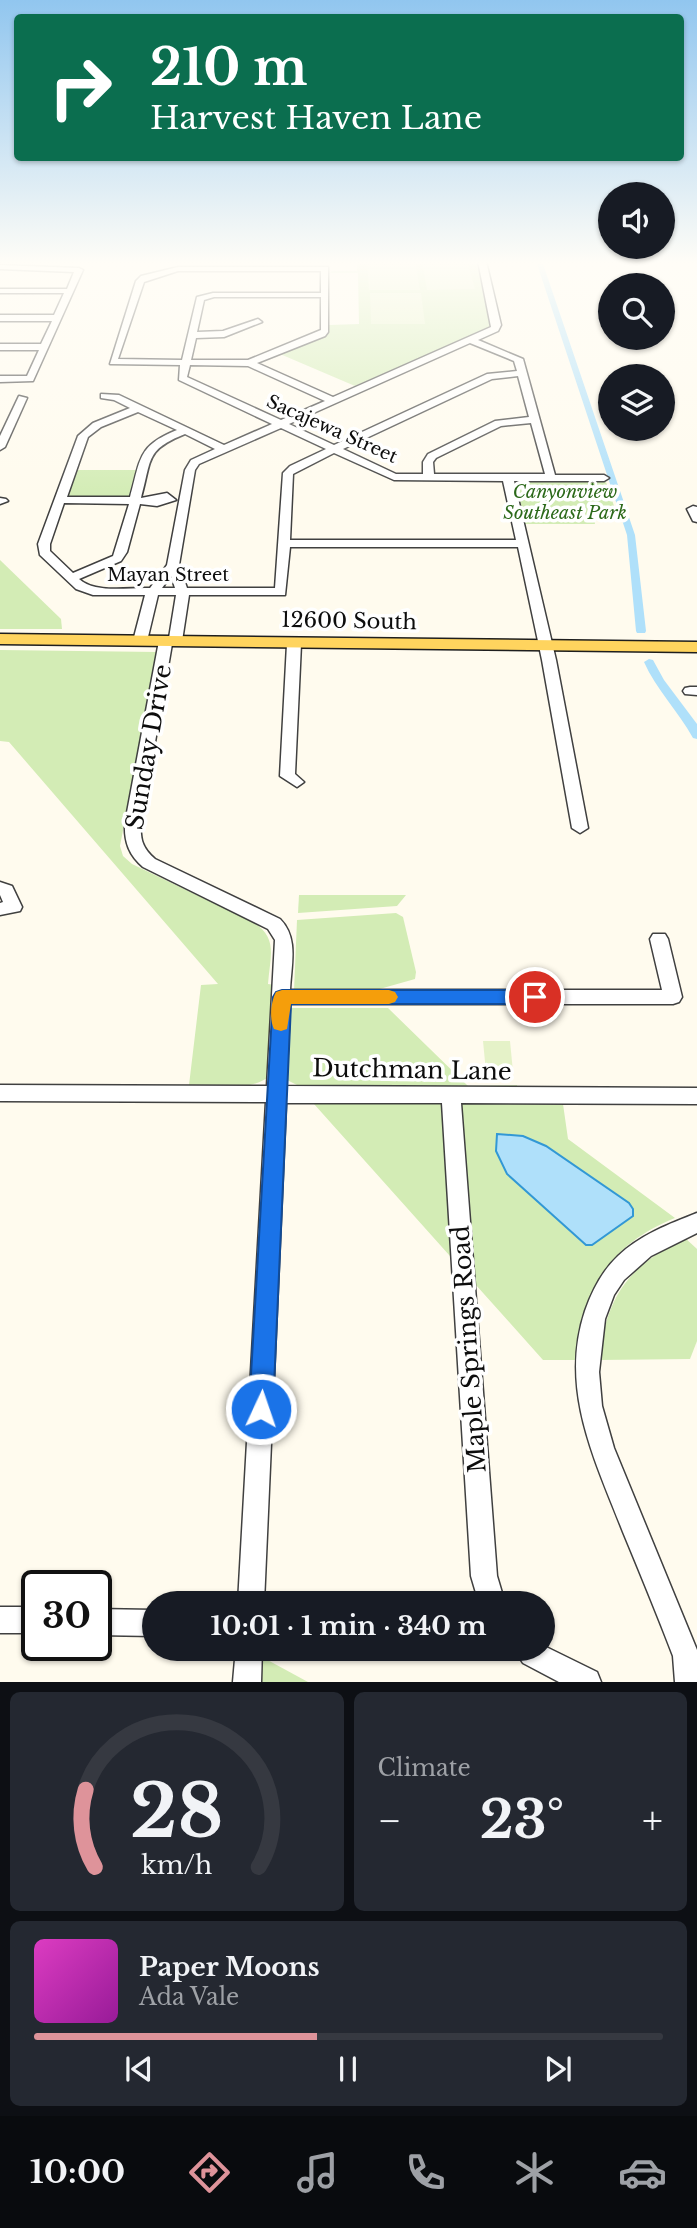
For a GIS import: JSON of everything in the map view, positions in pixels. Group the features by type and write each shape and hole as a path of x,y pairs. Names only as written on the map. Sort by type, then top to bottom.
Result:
{"main road":[{"name":"12600 South","path":"0,639 697,647"}],"street":[{"path":"0,379 30,379 47,339"},
{"path":"121,339 113,362 249,363 308,339"},
{"path":"184,362 190,339"},
{"path":"140,641 152,593 173,565 190,470 195,462 470,340 518,359 551,478"},
{"path":"0,347 44,347"},
{"name":"Sacajewa Street","path":"184,362 184,380 386,475 604,478"},
{"path":"249,363 332,400"},
{"path":"522,373 490,376 294,468 288,473 286,543 522,544"},
{"path":"104,396 116,397 221,449"},
{"path":"0,447 22,398"},
{"name":"Mayan Street","path":"138,408 97,425 83,436 44,544 44,552 71,578 80,586 93,591 281,592 286,543"},
{"path":"0,415 14,415"},
{"path":"429,477 428,462 432,456 499,423 535,420"},
{"path":"71,578 117,558 121,552 149,450 159,441 184,431"},
{"path":"508,478 545,646 580,828"},
{"path":"59,500 154,499 162,503 185,499"},
{"path":"171,641 183,593 173,565"},
{"name":"Sunday Drive","path":"171,641 133,823 133,845 139,855 149,863 279,928 285,948 252,1591"},
{"path":"294,643 287,776 297,782"},
{"path":"0,888 6,890 14,907 0,909"},
{"path":"282,997 673,997 659,939"},
{"name":"Dutchman Lane","path":"0,1093 697,1096"},
{"name":"Maple Springs Road","path":"451,1095 484,1576 488,1591"},
{"path":"689,1682 686,1656 602,1447 590,1406 587,1372 593,1321 604,1294 617,1273 637,1254 660,1238 697,1223"},
{"path":"0,1620 21,1620"},
{"path":"112,1622 142,1623"},
{"path":"247,1682 248,1661"},
{"path":"546,1661 587,1682"}],"green space":[{"path":"318,339 462,339 355,386 280,354"},
{"path":"73,470 139,470 132,496 128,498 68,498 65,496"},
{"name":"Canyonview Southeast Park","path":"524,481 606,482 614,506 590,506 595,524 525,524 516,485"},
{"path":"0,560 61,619 62,629 0,629"},
{"path":"0,650 157,652 120,846 123,856 132,864 251,921 266,934 271,948 268,984 275,985 272,1074 264,1080 233,1087 189,1085 201,985 218,984 9,742 0,741"},
{"path":"299,895 406,895 397,906 298,913"},
{"path":"396,913 403,917 416,972 415,979 376,990 294,991 297,920"},
{"path":"289,1008 388,1008 468,1086 517,1085 519,1104 563,1104 568,1139 675,1218 632,1242 616,1256 603,1273 585,1312 576,1360 543,1360 297,1085 285,1079 283,1071 287,1067"},
{"path":"483,1041 510,1041 513,1072 486,1072"},
{"path":"685,1238 697,1249 697,1341 690,1359 599,1360 607,1318 623,1286 648,1260"},
{"path":"262,1661 269,1661 308,1682 261,1682"}],"water":[{"path":"497,1134 523,1136 546,1146 629,1203 633,1216 592,1245 586,1245 507,1174 496,1151"}],"waterway":[{"path":"565,339 631,535 641,631"},
{"path":"649,662 653,672 697,735"}],"slow traffic":[{"path":"281,1023 282,997 389,997"}],"route":[{"path":"261,1409 282,997 535,997"}]}
